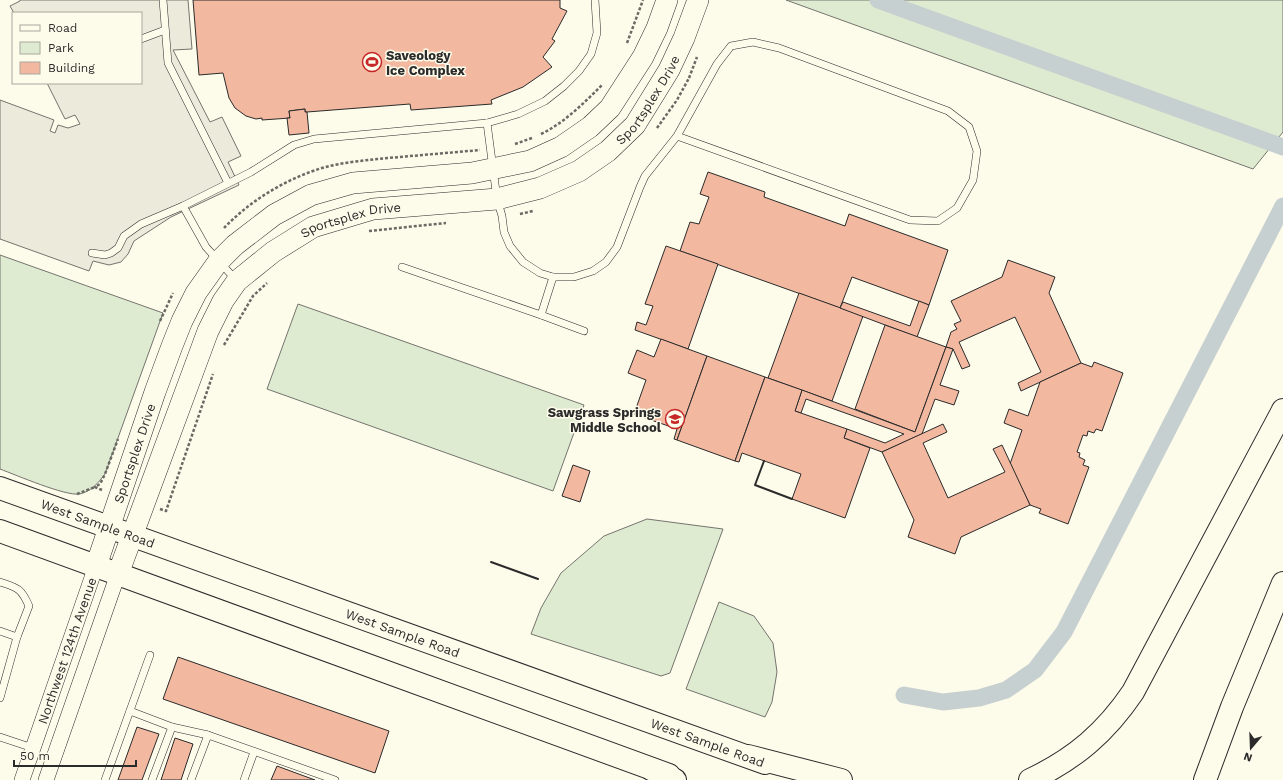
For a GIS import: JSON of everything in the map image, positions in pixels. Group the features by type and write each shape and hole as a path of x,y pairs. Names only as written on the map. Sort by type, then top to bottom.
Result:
{"main road":[{"path":"1030,780 1062,762 1095,738 1108,725 1129,698 1150,663 1283,410"},
{"name":"West Sample Road","path":"0,488 748,756 805,780"},
{"path":"0,531 651,769 686,780"},
{"path":"1205,780 1232,707 1283,583"},
{"path":"748,756 841,780"},
{"path":"651,769 675,780"}],"street":[{"name":"Sportsplex Drive","path":"96,566 174,340 212,255 235,245 274,215 312,195 353,183 472,173 492,159 530,161 561,147 590,127 610,108 643,57 657,28 667,0"},
{"name":"Sportsplex Drive","path":"118,574 208,330 223,301 237,282 273,252 313,227 373,209 500,208 540,188 579,172 608,152 635,125 669,70 684,38 698,0"},
{"path":"610,108 635,125"},
{"name":"Northwest 124th Avenue","path":"22,780 96,566"},
{"name":"Northwest 124th Avenue","path":"46,780 118,574"}],"lane":[{"path":"163,0 168,63 228,183"},
{"path":"92,253 104,255 111,253 118,248 124,236 141,224 183,206 251,172 294,145 314,139 487,123 518,114 545,101 564,86 591,54 597,34 596,0"},
{"path":"142,39 166,30"},
{"path":"487,123 504,232 510,246 523,262 540,273 554,277 574,277 593,271 606,262 617,247 645,176 677,136 718,64 731,46 753,42 779,48 948,111 968,126 977,151 974,180 957,208 938,221 910,220 677,136"},
{"path":"183,206 212,255 237,282"},
{"path":"402,267 584,331"},
{"path":"541,315 554,277"},
{"path":"0,582 18,588 29,606 17,637 0,698"},
{"path":"0,631 17,637"},
{"path":"105,780 150,655"},
{"path":"130,711 172,727 208,735 335,780"},
{"path":"152,780 172,727"},
{"path":"191,780 208,735"},
{"path":"0,737 33,748"},
{"path":"244,780 254,752"}],"path":[{"path":"654,130 677,100 689,78"},
{"path":"212,255 238,214 254,202 300,176 323,168 357,162 492,159 520,142 550,130 585,102 606,80"},
{"path":"500,208 528,213 535,210"},
{"path":"366,231 452,223"},
{"path":"224,346 253,296 270,280"},
{"path":"158,327 169,300 176,288"},
{"path":"144,504 166,511 216,368"},
{"path":"119,436 105,474 100,484 95,488 120,496"}],"green space":[{"path":"786,0 1283,0 1283,132 1253,169"},
{"path":"0,255 163,313 105,474 94,487 83,493 72,494 63,492 0,469"},
{"path":"298,304 584,405 553,491 267,389"},
{"path":"647,519 723,529 670,673 661,676 531,634 541,608 561,573 604,536"},
{"path":"719,602 754,616 773,643 777,672 772,702 765,717 686,689"}],"shaded area":[{"path":"188,0 192,49 173,50 210,122 222,117 241,156 228,162 239,185 171,217 134,241 128,254 121,262 109,265 93,261 89,271 0,239 0,100 54,120 50,131 55,133 58,125 68,128 80,124 75,115 65,119 48,84 142,84 142,12 13,12 10,6 20,1"}],"building":[{"name":"Saveology Ice Complex","path":"193,0 560,0 560,8 567,11 552,39 555,41 543,57 552,67 523,87 491,100 492,104 411,110 410,104 307,112 305,112 305,109 289,111 290,118 262,120 262,118 256,119 246,116 235,108 229,98 223,73 199,75"},
{"path":"305,109 305,112 307,112 309,133 289,135 287,118 290,118 289,111"},
{"path":"708,172 765,192 764,197 845,226 849,214 948,250 929,305 852,277 840,308 680,251 690,222 699,224 709,197 700,194"},
{"path":"666,246 718,264 688,349 635,330 637,322 646,325 653,306 645,304"},
{"path":"1008,260 1055,277 1049,293 1081,363 1021,391 1018,383 1041,372 1015,317 959,342 970,366 962,369 953,349 946,347 951,332 957,329 954,324 961,321 951,301 1002,277"},
{"path":"799,293 863,316 832,401 768,378"},
{"path":"919,301 929,305 917,337 840,308 843,302 910,326"},
{"path":"885,325 946,347 915,432 855,409"},
{"path":"661,339 707,356 677,440 674,439 677,429 634,414 646,380 628,373 637,350 654,357"},
{"path":"946,347 953,349 940,385 959,391 954,405 935,399 922,434 882,452 844,438 847,429 885,443 904,434 806,399 801,413 795,411 802,390 915,432"},
{"path":"707,356 765,377 735,461 677,440"},
{"path":"1094,362 1123,373 1102,431 1096,429 1094,433 1088,431 1087,436 1083,435 1077,452 1080,453 1079,457 1085,460 1083,465 1089,467 1068,524 1039,513 1041,509 1030,505 1010,464 1022,430 1004,423 1009,409 1028,416 1040,382 1081,363 1092,367"},
{"path":"765,377 802,390 795,411 847,429 844,438 870,448 845,518 792,499 801,474 742,453 739,462 735,461"},
{"path":"943,424 947,432 923,443 948,498 1005,472 993,449 1002,445 1030,505 961,537 955,554 908,537 914,520 882,452"},
{"path":"573,465 590,471 580,502 562,496"},
{"path":"178,657 389,731 375,773 163,699"},
{"path":"137,727 159,734 142,780 118,780"},
{"path":"175,738 193,744 181,780 161,780"},
{"path":"277,766 315,780 271,780"}],"waterway":[{"path":"878,0 1283,147"},
{"path":"904,695 943,702 979,698 1006,690 1035,670 1064,632 1283,206"}],"wall":[{"path":"764,461 755,485 792,499"},
{"path":"491,562 538,579"}],"place":[{"name":"Saveology Ice Complex","path":"372,62"},
{"name":"Sawgrass Springs Middle School","path":"675,419"}]}
